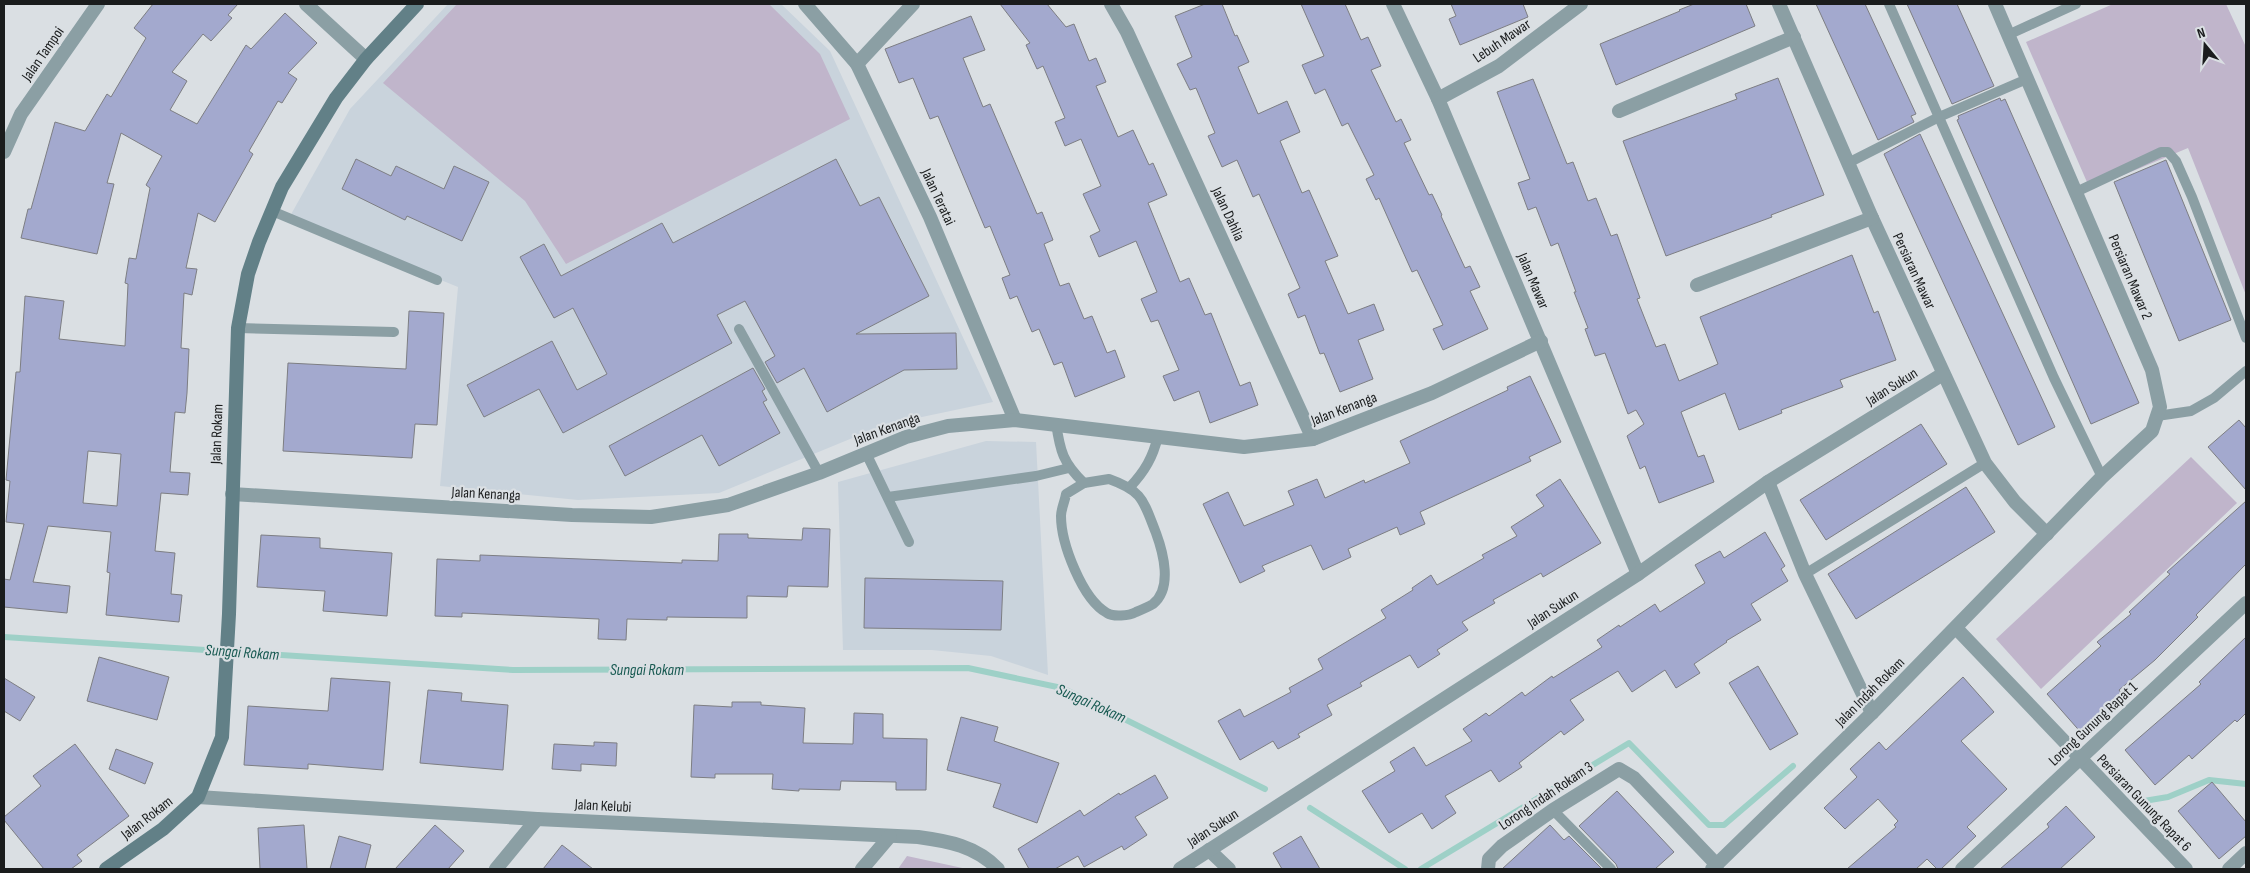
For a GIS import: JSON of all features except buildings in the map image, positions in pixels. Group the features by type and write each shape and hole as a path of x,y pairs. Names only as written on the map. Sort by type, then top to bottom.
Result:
{"main road":[{"name":"Jalan Rokam","path":"106,869 163,829 198,797 222,737 229,614 238,328 248,274 259,242 272,210 307,143 336,98 366,59 417,4"}],"street":[{"name":"Jalan Tampoi","path":"4,152 21,114 98,4"},
{"path":"306,4 366,59"},
{"name":"Jalan Teratai","path":"805,4 857,64 930,217 1015,420"},
{"path":"857,64 913,4"},
{"name":"Jalan Dahlia","path":"1111,4 1127,32 1313,439"},
{"name":"Jalan Mawar","path":"1393,4 1438,99 1638,574"},
{"name":"Lebuh Mawar","path":"1438,99 1499,66 1580,4"},
{"name":"Persiaran Mawar","path":"1779,4 1872,218 1985,463 2015,502 2047,534"},
{"name":"Persiaran Mawar 2","path":"1995,4 2010,34 2152,370 2160,408 2152,431 2102,477 2047,534"},
{"path":"1619,111 1794,37"},
{"path":"1697,285 1872,218"},
{"name":"Jalan Kenanga","path":"232,494 572,515 651,517 728,505 819,473 906,437 948,426 1015,420 1056,423 1244,447 1313,439 1432,393 1541,341"},
{"name":"Jalan Sukun","path":"1180,869 1638,574 1768,482 1943,374"},
{"path":"1768,482 1805,574 1872,714"},
{"name":"Jalan Indah Rokam","path":"1714,867 1872,714 2047,534"},
{"name":"Lorong Gunung Rapat 1","path":"1962,869 2246,603"},
{"name":"Persiaran Gunung Rapat 6","path":"1956,628 2186,869"},
{"name":"Lorong Indah Rokam 3","path":"1488,869 1489,859 1502,846 1553,810 1614,770 1619,769 1634,778 1714,867"},
{"name":"Jalan Kelubi","path":"198,797 537,819 890,836 950,842 975,851 998,869"},
{"path":"496,869 537,819"},
{"path":"862,869 890,836"},
{"path":"1209,850 1229,869"},
{"path":"2229,869 2246,853"}],"lane":[{"path":"1889,4 2054,378 2102,477"},
{"path":"2010,34 2076,4"},
{"path":"1848,163 1939,118 2028,79"},
{"path":"2076,192 2161,152 2168,152 2176,161 2189,190 2246,338"},
{"path":"272,210 436,280"},
{"path":"238,328 394,332"},
{"path":"739,330 819,473"},
{"path":"2157,416 2190,410 2214,398 2246,371"},
{"path":"1056,423 1060,448 1069,468 1084,482"},
{"path":"1130,487 1147,466 1153,454 1158,436"},
{"path":"866,454 909,542"},
{"path":"1805,574 1985,463"},
{"path":"888,497 1036,476 1069,468"},
{"path":"1109,479 1130,487 1143,501 1160,542 1166,565 1164,585 1154,603 1131,615 1108,614 1094,604 1082,586 1064,534 1061,515 1066,494 1084,482 1109,479"},
{"path":"1553,810 1611,869"}],"shaded area":[{"path":"448,4 781,4 830,51 993,402 884,425 719,493 578,500 440,486 458,287 289,218 350,109"},
{"path":"457,4 769,4 820,54 850,119 566,264 525,201 383,83"},
{"path":"2113,4 2226,4 2246,47 2246,295 2188,148 2090,189 2026,42"},
{"path":"986,441 1036,442 1048,675 991,656 932,650 843,650 838,482"},
{"path":"2191,457 2237,503 2041,689 1996,639"},
{"path":"907,856 967,869 898,869"}],"waterway":[{"name":"Sungai Rokam","path":"4,637 513,670 968,668 1062,688 1265,789"},
{"path":"1421,869 1629,743 1709,825 1724,825 1793,766"},
{"path":"2144,801 2168,797 2209,780 2246,784"},
{"path":"1310,808 1405,869"}]}
